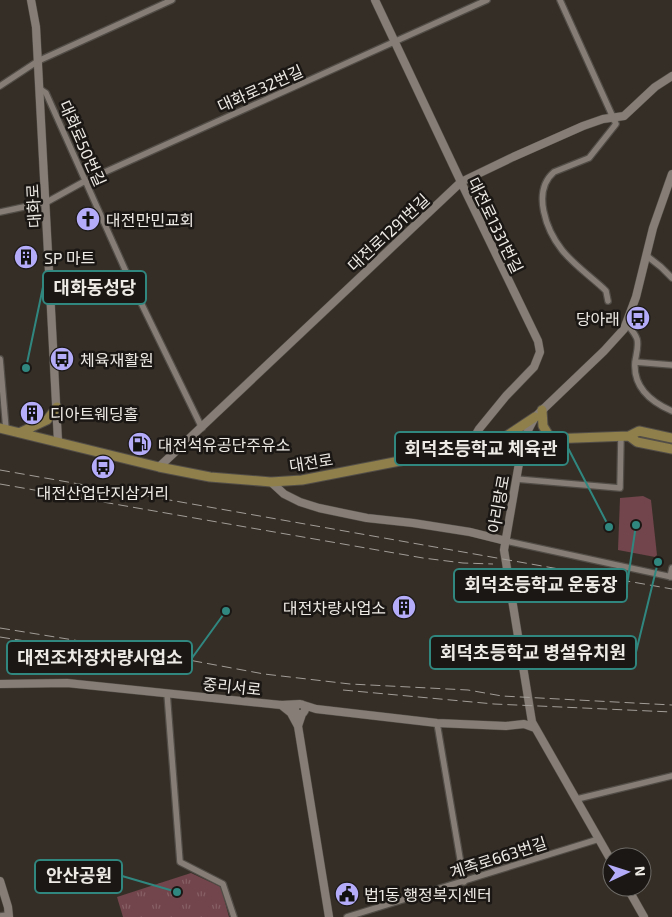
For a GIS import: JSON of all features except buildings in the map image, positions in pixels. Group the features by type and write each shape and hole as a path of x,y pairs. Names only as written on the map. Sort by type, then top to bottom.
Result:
{"main road":[{"name":"대화로","path":"30,0 36,27 40,89 58,442"},
{"name":"대전로1331번길","path":"375,0 538,341 540,352 534,367 506,396 479,429 468,448"},
{"name":"대전로1291번길","path":"160,467 461,182 583,126 613,117 624,116 655,88 672,76"},
{"name":"아리랑로","path":"604,847 535,728 531,714 504,550 523,440 535,416 617,338 626,323 636,297 654,228 672,174"},
{"path":"22,432 47,420 56,407"},
{"path":"542,410 543,426 551,439"},
{"path":"493,444 535,416"},
{"name":"대전로","path":"3,428 160,467 210,477 271,482 302,480 468,448 523,440 625,436 639,431 672,438"},
{"name":"대전로","path":"625,436 637,442 672,449"},
{"path":"271,482 292,498 319,508 367,518 470,532 506,541"},
{"name":"중리서로","path":"0,684 67,683 167,693 283,706 299,716"},
{"path":"283,706 299,716 315,710"},
{"path":"299,716 315,710 437,723 506,726 524,724 535,728"},
{"path":"524,724 531,714"},
{"path":"299,716 329,917"},
{"path":"0,881 8,908 5,916"},
{"path":"633,897 644,917"},
{"path":"0,898 5,916"}],"street":[{"path":"0,86 38,61 172,0"},
{"name":"대화로32번길","path":"0,212 47,202 85,181 486,0"},
{"path":"560,0 616,124 589,158 554,172 550,176 544,187 543,206 545,218 563,251 606,291 608,301"},
{"name":"대화로50번길","path":"40,89 46,93 127,274 202,428"},
{"path":"647,256 672,278"},
{"path":"626,323 637,340 635,372 644,392 653,402 672,411"},
{"path":"0,359 3,428"},
{"path":"635,362 672,365"},
{"path":"516,479 620,488 625,436"},
{"path":"506,541 671,577 672,568"},
{"path":"167,693 180,862 223,884 234,917"},
{"path":"437,723 464,882"},
{"path":"577,799 672,776"},
{"name":"계족로663번길","path":"347,917 599,839"}],"green space":[{"path":"643,496 651,500 657,555 655,557 618,550 620,498"},
{"path":"191,873 221,887 229,917 123,917 117,897"}],"railway":[{"path":"0,470 672,589"},
{"path":"0,484 423,558 463,563 493,564"},
{"path":"524,573 540,574"},
{"path":"0,628 135,650 264,674 350,684 468,690 502,696 672,705"},
{"path":"0,637 158,662"},
{"path":"343,690 494,704 672,712"}],"place":[{"name":"대전만민교회","path":"88,219"},
{"name":"SP 마트","path":"26,257"},
{"name":"당아래","path":"638,318"},
{"name":"체육재활원","path":"62,359"},
{"name":"대화동성당","path":"26,368"},
{"name":"디아트웨딩홀","path":"32,413"},
{"name":"대전석유공단주유소","path":"140,444"},
{"name":"대전산업단지삼거리","path":"103,467"},
{"name":"회덕초등학교 운동장","path":"636,525"},
{"name":"회덕초등학교 체육관","path":"609,527"},
{"name":"회덕초등학교 병설유치원","path":"658,562"},
{"name":"대전차량사업소","path":"404,607"},
{"name":"대전조차장차량사업소","path":"226,611"},
{"name":"안산공원","path":"177,892"},
{"name":"법1동 행정복지센터","path":"347,894"}]}
